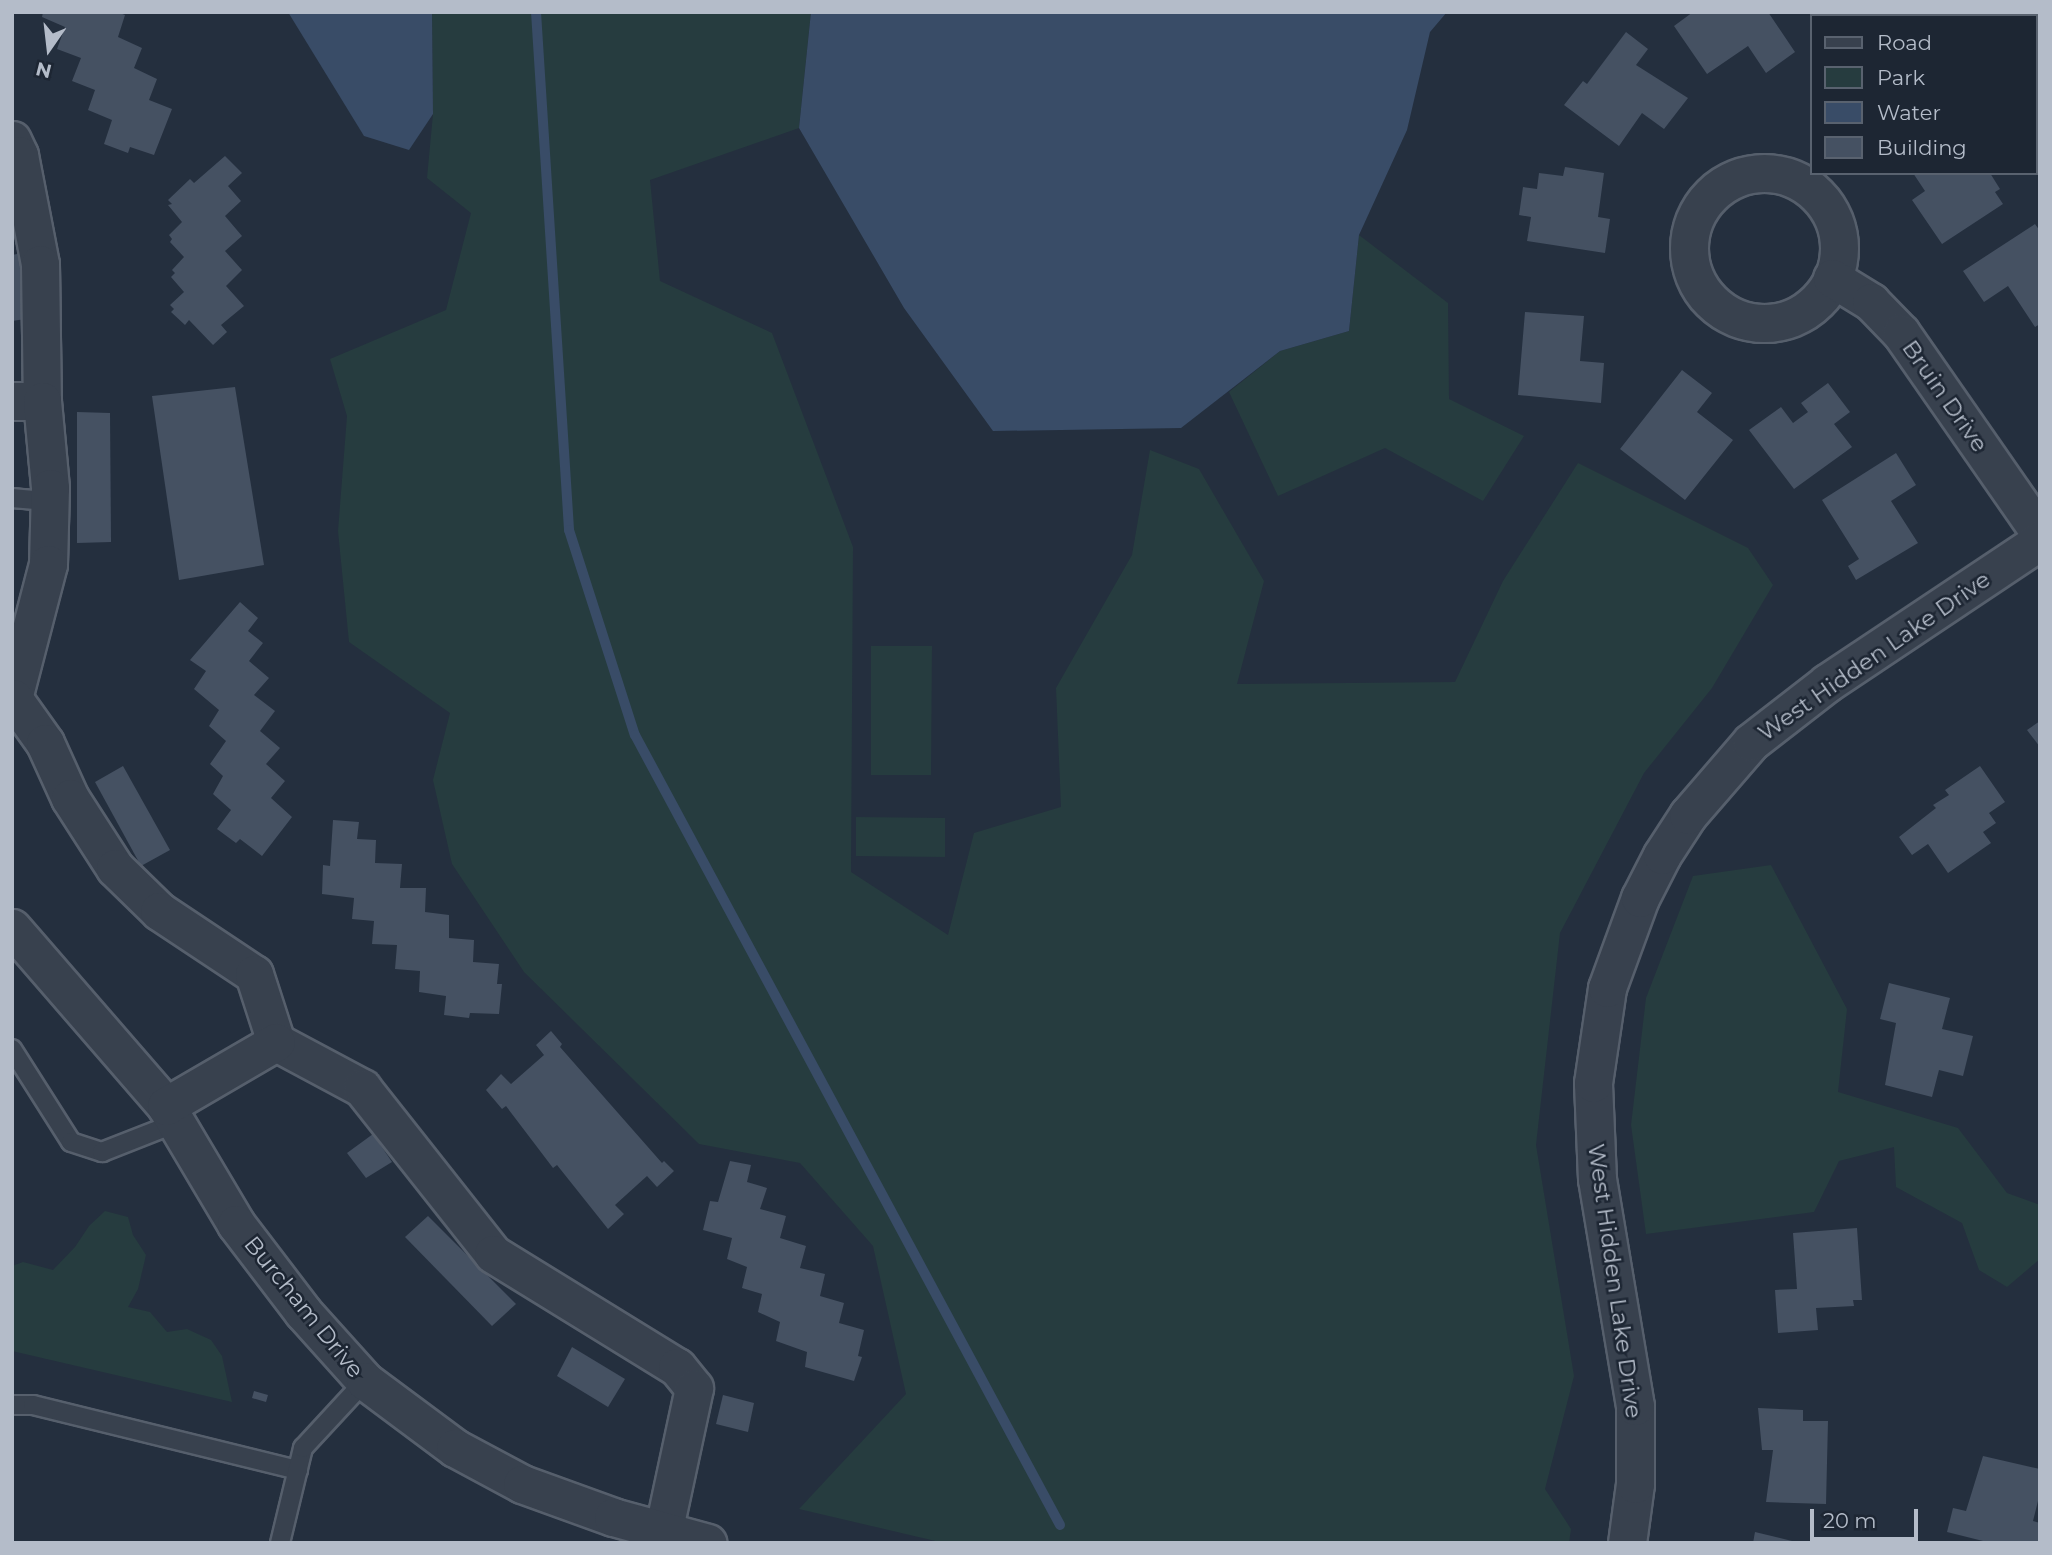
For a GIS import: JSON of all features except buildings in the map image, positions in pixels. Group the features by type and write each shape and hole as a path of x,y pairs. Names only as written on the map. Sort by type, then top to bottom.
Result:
{"street":[{"path":"12,140 19,155 40,264 27,401 50,501 48,564 12,699 45,743 71,798 115,868 159,911 254,974 276,1042 362,1088 493,1254 677,1367 694,1388 663,1532"},
{"path":"1768,173 1788,177 1820,198 1831,214 1839,252 1832,278 1814,303 1798,315 1779,321 1740,319 1723,310 1697,282 1689,253 1693,224 1707,199 1730,181 1749,174 1768,173"},
{"name":"Bruin Drive","path":"1832,278 1871,302 1901,333 2040,533"},
{"name":"West Hidden Lake Drive","path":"1627,1543 1635,1484 1635,1406 1597,1179 1593,1083 1608,988 1630,920 1662,855 1688,815 1751,742 1827,683 2040,541"},
{"name":"Burcham Drive","path":"12,928 171,1115 236,1224 303,1312 365,1381 429,1431 491,1469 565,1501 663,1532 708,1543"},
{"path":"171,1115 276,1042"}],"lane":[{"path":"12,498 50,501"},
{"path":"12,1049 71,1142 102,1152 171,1115"},
{"path":"280,1543 303,1448 365,1381"},
{"path":"12,1405 33,1405 298,1470"}],"green space":[{"path":"432,12 811,12 799,128 650,180 660,281 772,333 853,547 851,872 948,935 974,833 1061,807 1056,688 1132,555 1150,450 1199,469 1264,581 1237,684 1455,682 1503,581 1578,463 1748,548 1773,585 1712,688 1644,773 1560,933 1536,1145 1574,1376 1545,1489 1571,1529 1569,1543 944,1543 799,1509 906,1394 873,1246 800,1163 699,1144 524,972 452,864 433,780 450,713 349,642 338,531 347,416 330,359 446,310 471,213 427,178 433,114"},
{"path":"1359,235 1448,303 1449,399 1524,436 1483,501 1385,448 1278,496 1229,392 1280,351 1349,331"},
{"path":"871,646 932,646 931,775 871,775"},
{"path":"856,817 945,818 945,857 856,856"},
{"path":"1771,865 1847,1009 1838,1092 1958,1128 2007,1193 2040,1205 2040,1259 2007,1287 1979,1270 1962,1223 1896,1187 1894,1147 1839,1161 1814,1212 1646,1234 1631,1125 1646,998 1693,876"},
{"path":"105,1211 128,1217 133,1235 146,1255 138,1289 128,1307 150,1312 167,1332 187,1329 211,1340 222,1356 232,1402 12,1351 12,1266 23,1262 53,1270"}],"water":[{"path":"288,12 432,12 433,114 409,150 364,136"},
{"path":"811,12 1447,12 1430,32 1407,130 1359,235 1349,331 1280,351 1181,428 993,431 904,308 799,128"}],"waterway":[{"path":"536,12 569,530 635,735 1060,1525"}]}
